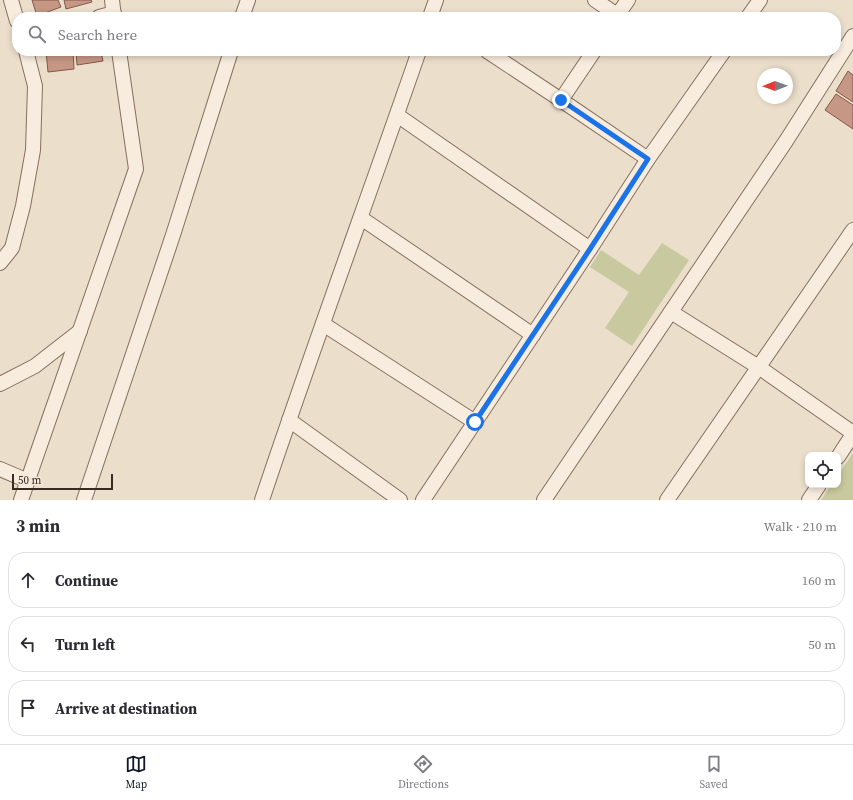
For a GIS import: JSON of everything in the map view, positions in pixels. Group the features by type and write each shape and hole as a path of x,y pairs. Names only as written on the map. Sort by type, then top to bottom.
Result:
{"street":[{"path":"11,0 14,12"},
{"path":"244,12 248,0"},
{"path":"433,12 436,0"},
{"path":"595,0 612,12"},
{"path":"620,12 628,0"},
{"path":"752,12 760,0"},
{"path":"841,55 853,36"},
{"path":"0,263 12,248 23,206 33,150 35,86 27,56"},
{"path":"21,500 136,168 120,56"},
{"path":"84,500 229,56"},
{"path":"262,500 416,56"},
{"path":"495,56 648,159"},
{"path":"561,100 591,56"},
{"path":"423,500 648,159 720,56"},
{"path":"544,500 672,312 786,141 840,56"},
{"path":"397,115 590,249"},
{"path":"361,218 533,335"},
{"path":"667,500 760,368 853,230"},
{"path":"672,312 760,368 853,434 841,452"},
{"path":"323,324 475,422"},
{"path":"0,384 35,366 80,331"},
{"path":"289,420 400,500"},
{"path":"0,469 28,481"},
{"path":"809,500 817,488"}],"green space":[{"path":"662,243 689,260 632,346 605,328 629,292 590,267 601,250 639,275"},
{"path":"853,453 853,500 821,500 829,488 841,488 841,471"}],"building":[{"path":"32,0 58,0 61,7 48,12 36,12"},
{"path":"64,0 91,0 92,2 66,9"},
{"path":"46,56 73,56 74,69 48,72"},
{"path":"76,56 102,56 103,61 77,65"},
{"path":"848,71 853,75 853,102 836,91"},
{"path":"836,94 853,105 853,129 825,110"}],"route":[{"path":"475,422 648,159 561,100"}]}
